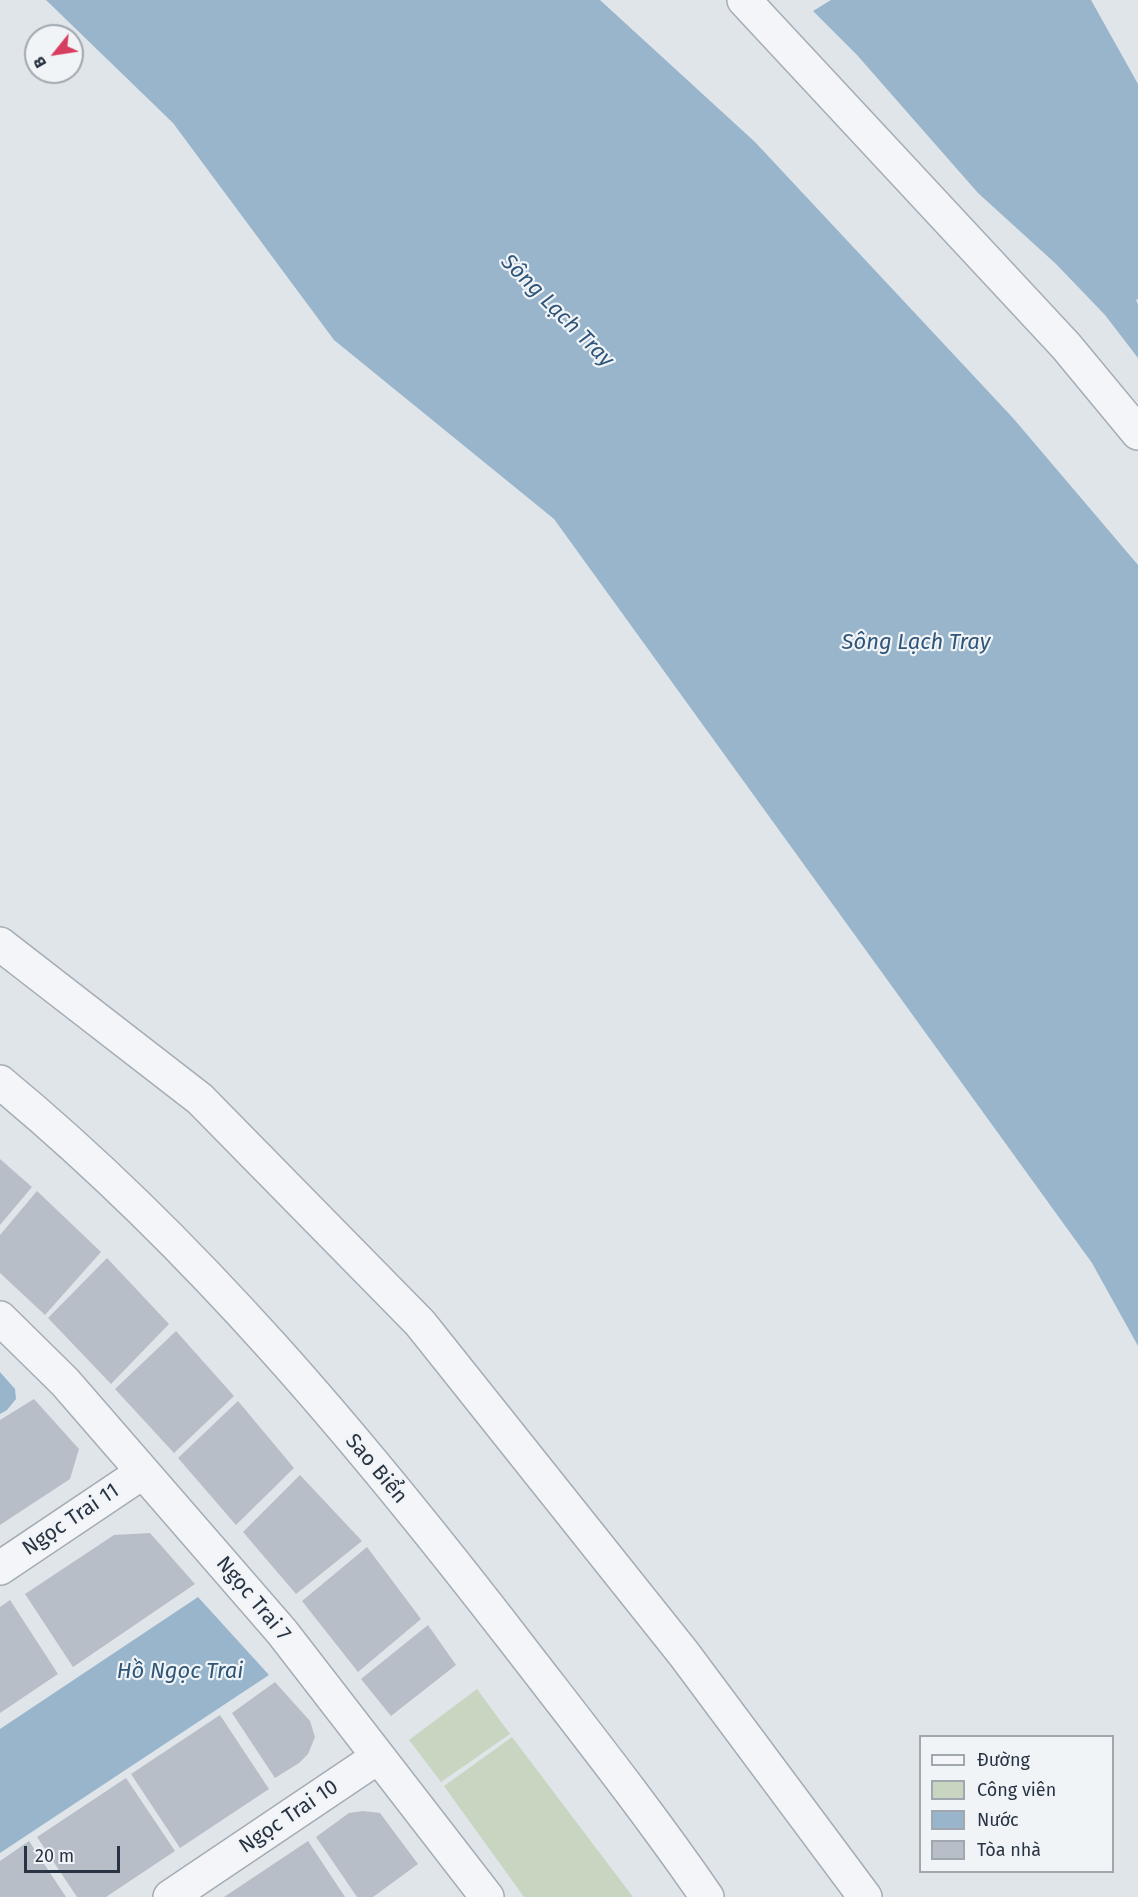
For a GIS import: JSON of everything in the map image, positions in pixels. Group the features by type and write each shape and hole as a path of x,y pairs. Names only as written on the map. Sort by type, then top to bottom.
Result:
{"lane":[{"path":"744,0 1066,346 1138,433"},
{"path":"0,944 200,1099 420,1323 684,1654 865,1897"},
{"name":"Sao Biển","path":"0,1082 86,1155 160,1227 314,1394 451,1558 657,1826 707,1897"},
{"name":"Ngọc Trai 7","path":"0,1318 65,1382 282,1632 487,1897"},
{"name":"Ngọc Trai 11","path":"0,1568 143,1472"},
{"name":"Ngọc Trai 10","path":"170,1897 378,1757"}],"green space":[{"path":"477,1689 510,1734 441,1782 409,1740"},
{"path":"512,1737 633,1897 524,1897 444,1786"}],"water":[{"name":"Sông Lạch Tray","path":"46,0 600,0 755,142 1013,418 1138,565 1138,1346 1092,1263 554,519 334,340 173,123 84,37 84,24 71,24"},
{"path":"831,0 1091,0 1138,84 1138,299 1136,300 1138,304 1138,358 1105,315 1056,264 978,193 857,55 813,11"},
{"path":"0,1372 15,1389 16,1399 7,1410 0,1414"},
{"name":"Hồ Ngọc Trai","path":"198,1597 269,1675 0,1853 0,1729"}],"building":[{"path":"0,1159 32,1187 0,1225"},
{"path":"37,1191 101,1252 45,1315 0,1273 0,1235"},
{"path":"107,1258 169,1324 111,1384 48,1318"},
{"path":"176,1331 234,1396 174,1453 115,1389"},
{"path":"34,1399 79,1449 70,1479 0,1525 0,1420"},
{"path":"238,1401 294,1468 236,1525 178,1458"},
{"path":"300,1475 362,1541 296,1594 243,1532"},
{"path":"150,1533 195,1584 73,1667 25,1594 114,1535"},
{"path":"367,1547 421,1619 358,1672 302,1601"},
{"path":"10,1600 58,1674 0,1713 0,1607"},
{"path":"428,1625 456,1665 391,1716 361,1679"},
{"path":"275,1682 310,1721 315,1737 308,1754 299,1763 275,1778 232,1713"},
{"path":"220,1715 269,1789 180,1848 131,1774"},
{"path":"126,1778 175,1851 106,1897 77,1897 37,1837"},
{"path":"363,1811 380,1813 418,1864 373,1897 357,1897 316,1837 349,1813"},
{"path":"29,1841 66,1897 0,1897 0,1861"},
{"path":"308,1841 345,1897 224,1897"}]}
